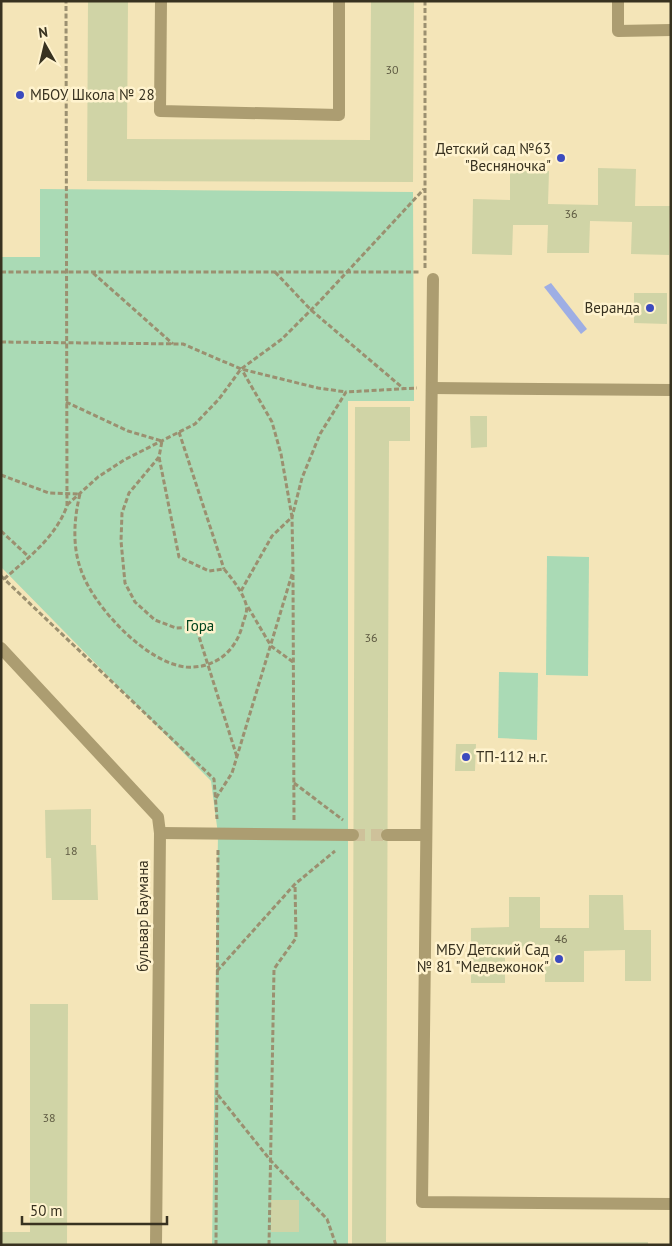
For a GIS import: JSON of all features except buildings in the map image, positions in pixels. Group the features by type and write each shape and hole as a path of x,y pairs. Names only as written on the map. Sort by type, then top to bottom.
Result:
{"street":[{"path":"161,1 160,111 339,115 339,1"},
{"path":"618,1 618,31 671,30"},
{"path":"433,279 422,1202 671,1204"},
{"path":"432,388 671,390"},
{"name":"бульвар Баумана","path":"1,648 158,817 160,833 156,1245"},
{"path":"160,833 353,835"},
{"path":"387,834 426,835"}],"path":[{"path":"4,579 30,557 61,523 67,506 66,1"},
{"path":"1,272 424,272 425,1"},
{"path":"67,506 98,477 124,460 195,424 219,399 242,369 282,339 425,189"},
{"path":"93,272 173,344"},
{"path":"275,272 311,310 404,389"},
{"path":"1,342 182,344 242,369 318,388 346,392 432,388"},
{"path":"242,369 272,422 281,454 292,517 294,835"},
{"path":"241,591 272,536 292,517 302,478 320,434 346,392"},
{"path":"66,402 128,431 162,441"},
{"path":"179,432 224,569 241,591 247,606 270,646 294,662"},
{"path":"162,441 159,457 179,557 209,571 224,569"},
{"path":"159,457 129,492 122,513 121,541 125,583 135,602 155,620 176,628 196,627 206,666 237,758"},
{"path":"1,475 48,493 80,494"},
{"path":"80,494 75,514 76,547 80,570 96,599 134,640 160,658 185,667 206,666 222,658 234,646 241,631 247,606"},
{"path":"1,531 30,557"},
{"path":"216,798 232,773 293,571"},
{"path":"294,782 348,823"},
{"path":"216,972 295,884 338,849"},
{"path":"269,1245 274,969 296,938 295,884"},
{"path":"218,1094 271,1161 327,1219 336,1245"}],"green space":[{"name":"Гора","path":"40,189 413,192 414,401 348,401 348,1245 212,1245 218,834 211,781 1,567 1,257 40,257"},
{"path":"547,556 589,557 588,676 546,675"},
{"path":"499,672 538,673 537,740 498,738"}],"water":[{"path":"551,283 587,329 581,334 544,287"}],"tunnel":[{"path":"353,835 387,835"}],"place":[{"name":"МБОУ Школа № 28","path":"20,95"},
{"name":"Детский сад №63 \"Весняночка\"","path":"561,158"},
{"name":"Веранда","path":"650,308"},
{"name":"ТП-112 н.г.","path":"466,757"},
{"name":"МБУ Детский Сад № 81 \"Медвежонок\"","path":"559,959"}]}
